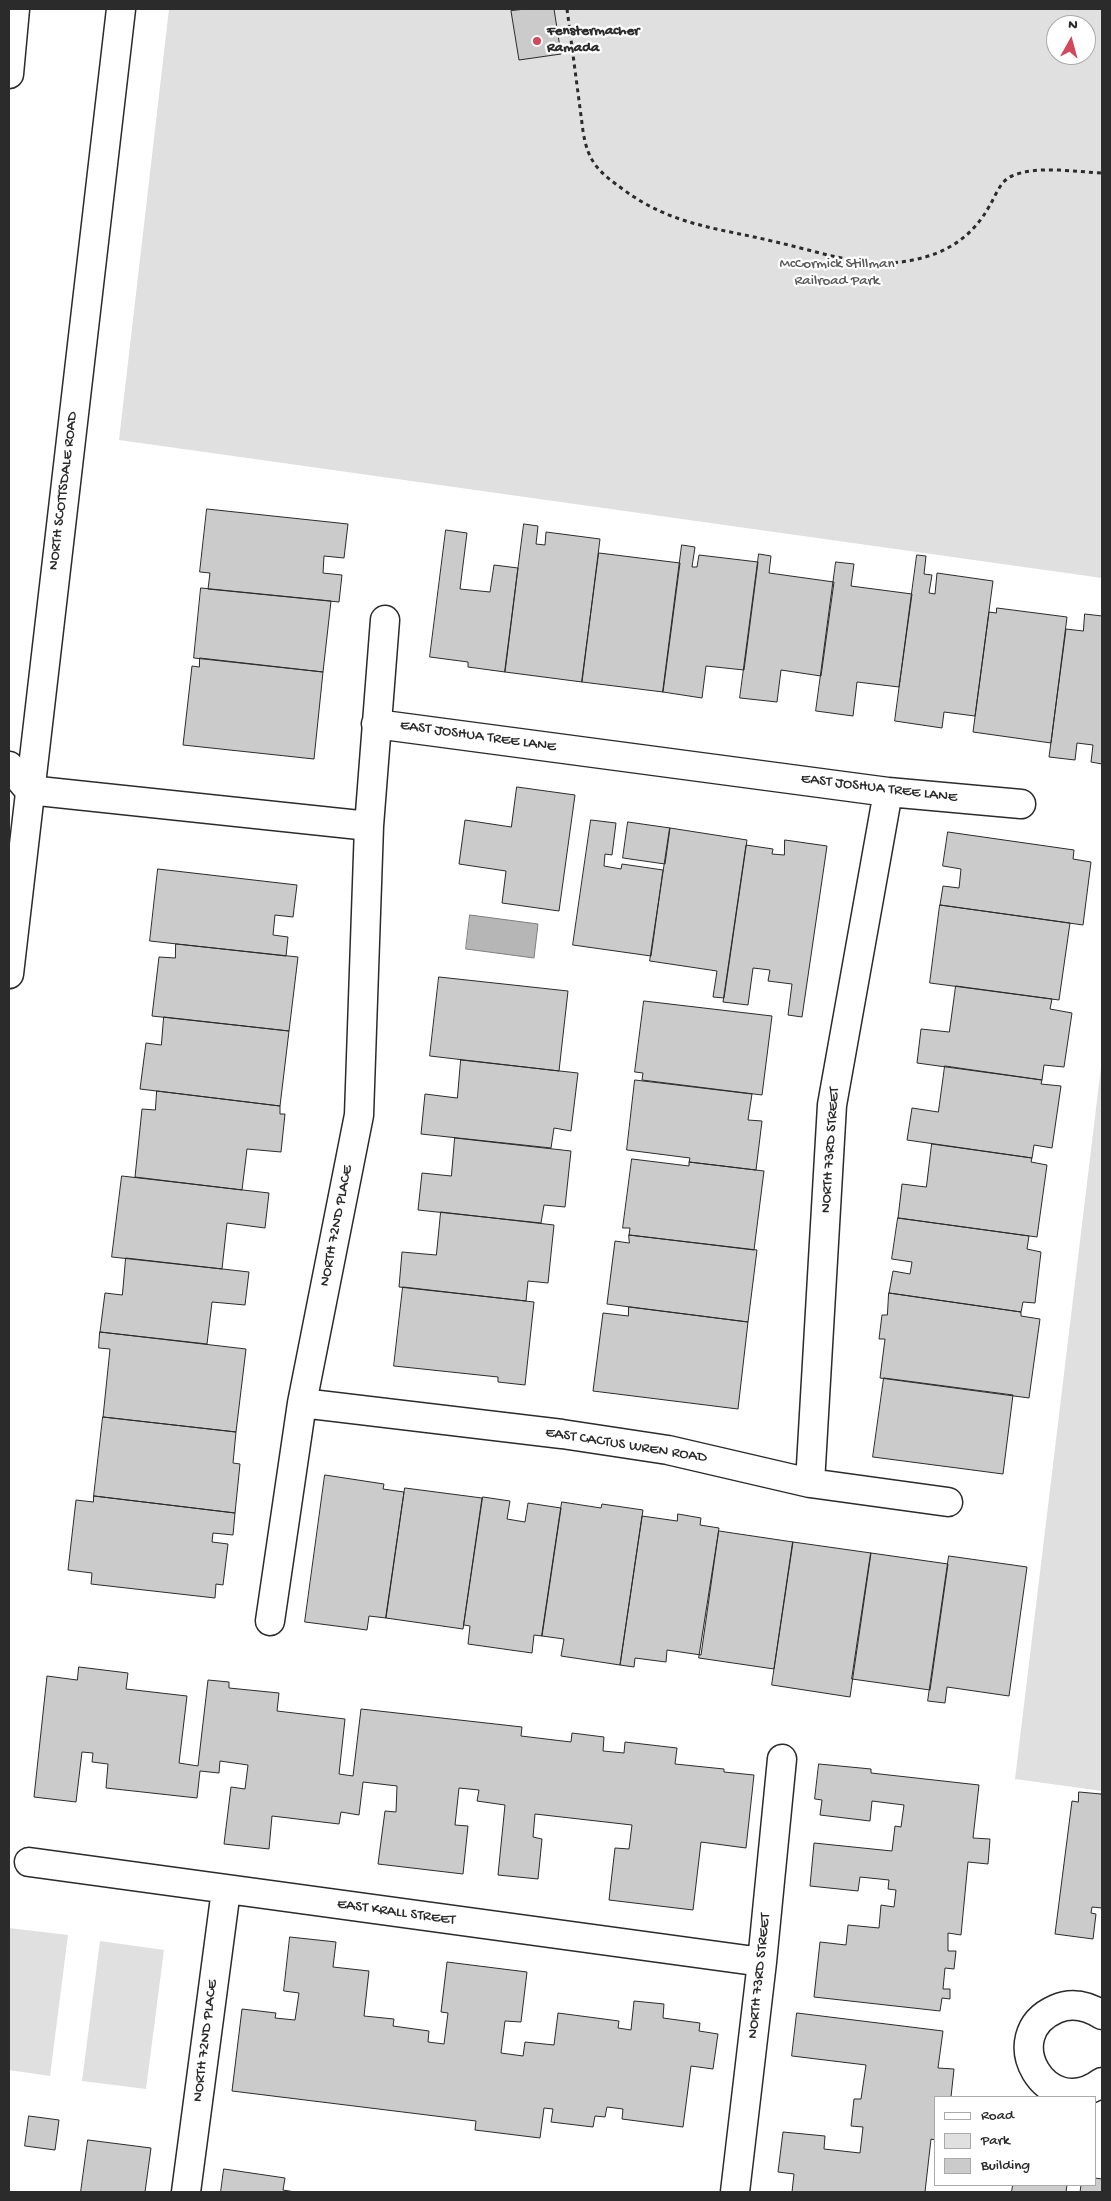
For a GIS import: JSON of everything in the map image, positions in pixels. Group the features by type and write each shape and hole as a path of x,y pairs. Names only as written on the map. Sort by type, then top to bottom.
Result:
{"street":[{"path":"9,74 15,9"},
{"name":"NORTH SCOTTSDALE ROAD","path":"9,974 19,798 121,9"},
{"path":"9,766 19,798 369,826 385,620"},
{"name":"EAST JOSHUA TREE LANE","path":"376,724 888,792 1021,804"},
{"name":"NORTH 73RD STREET","path":"810,1483 832,1105 888,792"},
{"name":"NORTH 72ND PLACE","path":"270,1621 302,1403 359,1115 369,826"},
{"name":"EAST CACTUS WREN ROAD","path":"302,1403 562,1434 668,1450 810,1483 948,1502"},
{"name":"NORTH 73RD STREET","path":"735,2192 762,1962 782,1759"},
{"name":"EAST KRALL STREET","path":"29,1862 762,1962"},
{"name":"NORTH 72ND PLACE","path":"186,2192 226,1890"},
{"path":"1102,2016 1090,2008 1076,2004 1062,2006 1049,2012 1038,2021 1031,2033 1028,2048 1030,2062 1037,2076 1049,2086 1063,2092 1078,2093 1093,2089 1102,2082"}],"path":[{"path":"567,9 582,131 592,162 604,176 640,202 670,217 701,227 756,237 863,262 891,263 913,261 940,253 964,239 979,223 1000,186 1011,176 1028,172 1054,170 1102,173"},
{"path":"557,29 570,28"}],"green space":[{"name":"McCormick Stillman Railroad Park","path":"169,9 1102,9 1102,578 119,440"},
{"path":"1102,1059 1102,1791 1015,1779"},
{"path":"9,1928 68,1935 50,2076 9,2070"},
{"path":"100,1941 164,1950 146,2089 82,2081"}],"shaded area":[{"path":"470,915 538,924 534,958 466,949"}],"building":[{"name":"Fenstermacher Ramada","path":"554,9 561,54 519,60 511,11"},
{"path":"207,509 348,524 344,558 324,556 323,573 342,575 339,602 208,589 210,573 200,572"},
{"path":"524,524 538,526 536,544 545,545 546,532 600,539 582,682 505,672"},
{"path":"446,530 467,533 460,589 490,592 494,565 518,568 505,672 468,667 468,662 430,657"},
{"path":"682,545 695,547 692,567 697,567 699,555 758,562 744,670 706,666 702,698 663,692"},
{"path":"599,553 680,563 663,692 582,682"},
{"path":"759,554 771,556 769,573 834,582 821,676 781,670 777,702 740,698"},
{"path":"917,555 926,556 924,574 932,575 929,593 935,594 937,573 993,581 975,716 944,712 942,728 895,721"},
{"path":"836,562 854,564 851,586 912,594 899,687 857,682 853,716 816,711"},
{"path":"201,588 331,601 323,672 194,658"},
{"path":"997,608 1067,617 1051,743 973,732 989,612 996,613"},
{"path":"1085,614 1102,616 1102,764 1091,762 1093,745 1077,743 1075,760 1049,757 1066,629 1083,631"},
{"path":"200,658 323,672 314,759 183,745 192,666 199,667"},
{"path":"517,787 575,795 559,911 502,903 506,871 459,864 465,820 511,827"},
{"path":"591,820 616,823 612,855 605,854 604,866 621,869 622,864 663,870 651,956 573,945"},
{"path":"628,822 670,828 665,864 623,858"},
{"path":"670,828 747,840 724,998 713,997 717,971 650,961"},
{"path":"948,832 1074,850 1073,859 1091,862 1083,925 940,905 943,886 959,888 961,869 943,866"},
{"path":"785,840 827,846 802,1017 788,1015 792,984 768,981 770,970 753,968 748,1005 723,1002 746,845 773,849 772,854 784,855"},
{"path":"158,869 297,885 293,917 275,915 273,935 288,937 286,956 150,941"},
{"path":"940,905 1070,923 1059,1000 930,983"},
{"path":"176,944 298,957 289,1031 152,1016 159,957 175,958"},
{"path":"439,977 568,991 559,1071 430,1056"},
{"path":"956,986 1052,999 1050,1009 1072,1013 1064,1067 1044,1065 1042,1080 917,1063 921,1029 949,1032"},
{"path":"644,1001 772,1016 762,1095 642,1080 643,1073 635,1072"},
{"path":"164,1017 289,1031 280,1106 140,1089 146,1043 161,1045"},
{"path":"461,1060 578,1073 571,1131 554,1128 551,1148 421,1134 425,1094 457,1098"},
{"path":"945,1066 1042,1080 1041,1084 1061,1086 1052,1148 1034,1145 1032,1158 907,1140 912,1108 938,1112"},
{"path":"635,1080 752,1094 748,1120 762,1121 756,1170 689,1162 690,1158 627,1150"},
{"path":"157,1091 280,1106 280,1114 285,1114 281,1152 247,1149 242,1190 135,1177 142,1109 155,1110"},
{"path":"455,1138 571,1151 565,1207 544,1205 541,1223 418,1210 422,1173 451,1176"},
{"path":"932,1144 1032,1158 1031,1162 1047,1165 1037,1237 898,1218 902,1184 926,1187"},
{"path":"632,1159 689,1166 689,1162 764,1171 754,1250 629,1235 630,1228 623,1228"},
{"path":"122,1176 269,1193 265,1228 227,1223 222,1269 112,1257"},
{"path":"441,1212 554,1225 548,1283 528,1281 526,1301 399,1287 402,1252 436,1255"},
{"path":"898,1218 1029,1236 1027,1249 1041,1252 1035,1303 1023,1302 1021,1312 889,1293 893,1271 910,1274 912,1262 892,1259"},
{"path":"629,1235 757,1250 748,1322 607,1304 615,1241 629,1243"},
{"path":"126,1258 249,1272 245,1305 212,1302 207,1344 100,1332 105,1293 122,1295"},
{"path":"403,1287 534,1302 525,1385 498,1382 498,1377 394,1366"},
{"path":"889,1293 1021,1312 1021,1316 1040,1319 1029,1398 880,1378 885,1339 879,1339 882,1315 887,1315"},
{"path":"629,1307 748,1322 738,1409 593,1391 603,1313 628,1316"},
{"path":"100,1332 246,1349 236,1432 103,1417 110,1349 99,1348"},
{"path":"884,1378 1013,1395 1003,1474 873,1457"},
{"path":"103,1417 236,1432 233,1463 240,1464 235,1513 94,1496"},
{"path":"325,1475 384,1484 383,1489 404,1492 386,1618 369,1616 367,1630 305,1622"},
{"path":"405,1488 482,1498 463,1629 386,1618"},
{"path":"94,1496 235,1513 233,1535 213,1533 212,1542 228,1544 223,1585 216,1584 215,1598 91,1584 92,1573 68,1570 76,1500 93,1502"},
{"path":"483,1497 510,1501 507,1519 525,1522 528,1503 561,1508 542,1636 534,1635 532,1653 468,1644 470,1626 464,1625"},
{"path":"562,1502 601,1508 602,1504 643,1510 620,1665 561,1656 564,1639 542,1636"},
{"path":"678,1514 701,1518 700,1525 719,1528 701,1655 667,1650 666,1662 635,1658 634,1667 620,1665 642,1516 677,1521"},
{"path":"719,1531 793,1542 774,1669 699,1658"},
{"path":"793,1542 871,1553 850,1697 772,1685"},
{"path":"871,1553 948,1564 930,1690 852,1679"},
{"path":"949,1556 1027,1567 1009,1696 947,1687 945,1703 928,1701"},
{"path":"79,1667 128,1673 126,1689 187,1696 179,1763 198,1766 208,1680 229,1682 229,1688 279,1693 277,1711 345,1719 339,1774 353,1776 361,1709 522,1727 521,1736 571,1742 572,1733 604,1737 603,1751 624,1753 625,1742 677,1748 675,1764 724,1769 724,1772 754,1775 746,1848 701,1842 693,1910 609,1900 615,1848 629,1849 632,1825 535,1814 533,1837 542,1839 538,1879 498,1875 505,1805 477,1801 479,1790 459,1788 455,1825 468,1826 463,1874 378,1864 385,1811 396,1812 397,1786 363,1782 359,1815 341,1812 339,1824 272,1816 269,1849 224,1844 231,1787 245,1789 248,1765 220,1761 219,1773 200,1771 197,1798 106,1788 108,1764 92,1762 93,1753 82,1752 76,1802 34,1797 47,1676 77,1680"},
{"path":"819,1764 871,1769 871,1773 979,1785 973,1838 990,1839 988,1864 968,1862 961,1935 948,1933 948,1951 956,1951 954,1969 945,1968 943,1989 950,1989 950,1999 942,1998 940,2011 814,1997 820,1942 846,1945 848,1925 879,1928 881,1905 894,1907 896,1890 888,1889 889,1880 860,1877 858,1891 810,1886 814,1843 892,1851 895,1826 901,1827 904,1805 872,1801 870,1821 820,1815 822,1800 815,1799"},
{"path":"1079,1792 1101,1794 1102,1797 1102,1908 1092,1907 1091,1913 1096,1914 1093,1939 1055,1934 1072,1801 1078,1802"},
{"path":"290,1937 336,1942 333,1967 369,1971 364,2016 394,2019 393,2026 429,2031 428,2042 444,2044 448,2013 441,2012 447,1962 527,1972 521,2022 505,2021 501,2053 523,2056 525,2042 554,2045 558,2013 619,2021 618,2028 631,2030 634,2001 664,2004 663,2018 700,2023 699,2031 718,2034 713,2069 691,2066 683,2127 622,2119 623,2109 607,2107 605,2117 595,2116 593,2127 551,2122 553,2109 544,2108 540,2138 475,2130 476,2121 232,2091 242,2009 276,2013 275,2018 295,2020 299,1993 284,1991"},
{"path":"797,2013 943,2031 938,2068 954,2069 951,2096 934,2096 934,2140 931,2139 925,2192 792,2192 794,2174 778,2172 783,2132 825,2136 824,2149 860,2153 863,2127 851,2126 854,2099 861,2099 866,2065 792,2056"},
{"path":"29,2116 59,2120 55,2150 25,2146"},
{"path":"88,2140 151,2148 145,2192 81,2192"},
{"path":"224,2169 285,2178 283,2190 295,2192 221,2192"},
{"path":"1096,2178 1102,2179 1102,2192 1080,2192 1081,2186 1096,2186"},
{"path":"1013,2186 1067,2186 1066,2192 1012,2192"}],"place":[{"name":"Fenstermacher Ramada","path":"537,41"}]}
